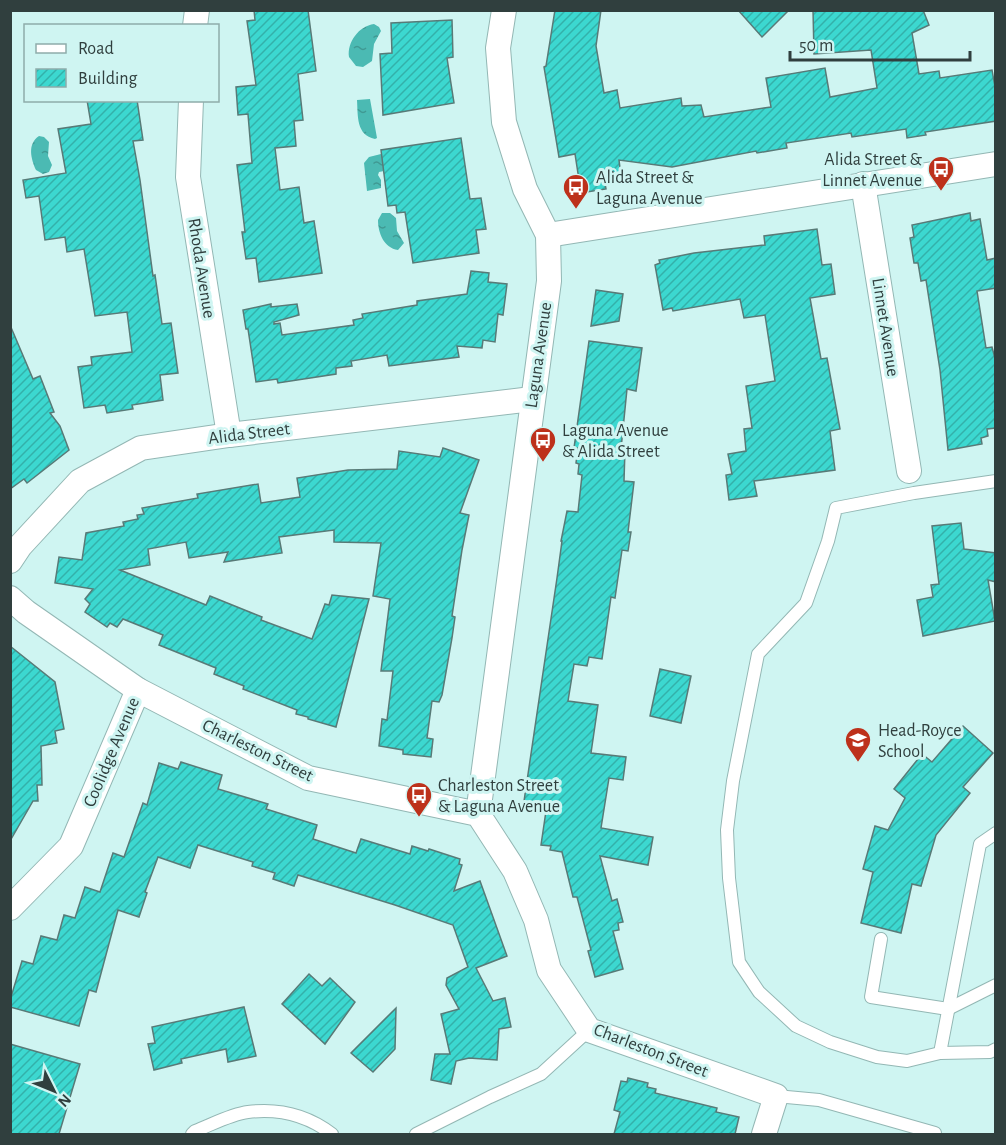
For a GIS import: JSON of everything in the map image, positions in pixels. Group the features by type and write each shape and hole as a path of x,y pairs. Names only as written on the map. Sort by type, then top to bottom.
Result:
{"street":[{"name":"Laguna Avenue","path":"478,814 549,281 548,235 525,189 504,122 498,48 504,10"},
{"name":"Rhoda Avenue","path":"190,102 188,177 229,435"},
{"path":"548,235 996,164"},
{"name":"Linnet Avenue","path":"863,184 911,482"},
{"name":"Alida Street","path":"10,561 20,546 81,481 141,448 229,435 532,399"},
{"name":"Coolidge Avenue","path":"10,597 26,612 138,690 71,846 10,908"},
{"name":"Charleston Street","path":"138,690 308,778 478,814 515,871 536,920 549,970 590,1030 776,1096"},
{"path":"764,1134 776,1096"}],"lane":[{"path":"996,481 911,482 836,508 828,541 806,603 758,654 733,780 727,830 729,878 739,962 759,992 796,1026 830,1042 877,1057 907,1061 940,1053 990,1052 996,1049"},
{"path":"940,1053 980,844 996,833"},
{"path":"881,939 871,997 948,1009 996,986"},
{"path":"416,1134 541,1074 590,1030"},
{"path":"776,1096 819,1100 936,1133"},
{"path":"192,1134 246,1112 285,1111 320,1125 332,1134"}],"water":[{"path":"374,24 381,31 374,44 372,61 363,67 356,66 349,57 352,40 363,28"},
{"path":"370,99 377,138 375,139 364,133 358,118 357,100"},
{"path":"39,136 49,142 48,156 52,165 49,172 43,174 36,170 32,157 31,147"},
{"path":"381,154 385,156 384,171 379,172 378,175 381,188 367,191 364,163 369,157"},
{"path":"382,213 390,213 396,218 397,231 404,243 398,250 389,246 381,235 378,220"}],"building":[{"path":"254,10 308,10 316,71 298,74 303,120 294,121 296,146 275,148 280,190 299,187 304,223 314,221 322,273 259,282 256,258 246,259 237,165 252,163 248,114 238,115 236,87 256,85 247,21 255,20"},
{"path":"555,10 601,10 596,46 604,93 617,90 620,108 681,98 682,106 701,105 704,117 771,107 766,78 825,68 830,97 877,88 871,50 814,54 813,10 923,10 929,25 912,33 919,74 939,71 940,78 992,70 996,92 996,121 925,132 926,135 907,138 906,129 852,137 851,133 786,143 787,148 757,153 756,151 672,167 619,160 621,176 604,178 606,189 581,193 575,154 559,157 544,67"},
{"path":"738,10 789,10 762,37"},
{"path":"452,20 453,57 447,58 454,103 383,115 380,54 392,53 391,23"},
{"path":"87,102 137,102 143,140 133,141 153,276 155,275 162,324 171,323 178,373 160,375 163,400 132,405 133,409 107,413 105,405 84,408 78,367 92,365 91,357 132,352 127,312 95,316 84,249 67,252 65,237 45,240 39,196 26,198 23,180 66,173 58,129 91,124"},
{"path":"461,138 470,199 481,198 486,229 476,230 479,253 413,263 405,212 397,213 396,205 388,206 381,150"},
{"path":"970,213 971,221 980,219 987,260 996,258 996,288 977,291 986,348 992,347 996,362 996,428 987,429 988,436 981,438 982,444 948,450 940,370 926,280 921,281 918,263 914,263 910,238 914,237 912,225"},
{"path":"817,229 822,265 831,264 835,294 810,298 821,359 827,358 840,429 830,431 835,470 754,481 757,496 729,500 726,475 732,474 728,454 746,451 744,429 752,428 746,386 775,381 765,315 744,318 740,299 673,311 672,308 663,310 655,265 660,263 659,260 694,253 765,245 764,236"},
{"path":"471,271 489,273 488,282 507,284 503,315 498,314 495,342 483,340 482,348 457,346 459,357 389,366 387,355 351,361 352,366 336,368 336,374 278,383 277,379 256,382 243,310 271,304 271,307 297,304 299,315 274,322 274,324 280,323 282,335 354,325 353,320 363,318 362,314 417,305 417,301 467,294"},
{"path":"596,290 623,294 619,321 591,326"},
{"path":"10,325 33,379 40,376 54,412 50,413 60,426 69,450 27,483 24,479 10,489"},
{"path":"589,341 642,348 636,391 627,389 621,449 625,449 624,481 634,482 628,551 622,550 615,598 611,597 602,659 589,657 587,666 574,664 568,701 598,705 591,753 626,757 623,780 609,778 601,828 653,837 648,865 600,856 612,901 617,899 623,922 618,923 619,930 613,931 623,969 595,977 588,951 591,950 577,897 573,897 562,852 550,850 551,846 541,845 546,811 523,808 561,541 567,511 578,512 582,475 578,474 579,464 576,463 578,448 574,448"},
{"path":"443,448 479,460 460,513 469,515 452,616 455,617 442,695 439,702 432,701 427,738 433,739 431,757 403,754 403,750 379,746 382,719 387,720 393,671 381,671 390,599 373,596 381,543 334,542 334,530 279,537 282,553 224,562 228,552 189,558 186,542 148,549 150,565 120,570 206,605 210,596 262,617 261,620 312,639 325,604 329,605 332,595 369,599 336,727 296,714 297,710 243,689 244,686 214,674 216,668 159,645 163,635 123,619 117,627 110,623 107,627 85,612 90,604 85,599 93,589 55,583 59,557 82,560 86,533 124,526 123,522 138,519 137,515 144,514 142,508 198,498 197,494 258,484 261,503 300,497 297,478 348,470 397,469 399,451 440,457"},
{"path":"961,523 964,549 996,553 996,582 988,580 995,621 923,636 917,600 933,597 931,585 939,584 932,526"},
{"path":"10,646 55,682 64,729 55,731 57,743 41,746 42,785 37,785 38,801 33,801 10,841"},
{"path":"660,669 691,676 681,723 650,716"},
{"path":"963,726 993,753 963,787 970,793 936,835 921,886 912,884 901,933 861,923 873,872 863,869 875,826 888,830 905,798 894,789 922,754 932,762"},
{"path":"181,762 222,775 218,789 268,804 266,809 317,825 313,839 356,853 361,839 410,854 412,846 460,859 459,864 462,865 454,891 480,881 507,956 476,968 493,1001 505,998 511,1027 499,1029 497,1060 469,1058 456,1061 451,1084 431,1080 435,1054 450,1054 441,1014 459,1009 446,985 447,978 468,967 453,925 298,875 294,886 273,879 275,873 252,866 253,862 198,845 190,868 158,857 145,892 147,893 139,917 118,910 96,992 89,990 79,1026 10,1007 22,961 33,964 41,936 57,940 64,915 75,918 85,887 100,892 113,853 124,857 143,803 147,805 159,763 178,769"},
{"path":"309,974 322,986 330,978 355,1002 325,1044 282,1004"},
{"path":"244,1007 256,1056 228,1062 226,1049 181,1059 182,1063 154,1070 148,1044 155,1043 152,1027"},
{"path":"396,1008 395,1049 373,1072 351,1053"},
{"path":"10,1044 80,1064 59,1134 10,1134"},
{"path":"628,1078 648,1083 647,1087 656,1089 655,1093 717,1108 716,1112 739,1117 735,1134 614,1134 620,1112 614,1110 621,1081 627,1082"}],"place":[{"name":"Alida Street & Linnet Avenue","path":"941,192"},
{"name":"Alida Street & Laguna Avenue","path":"576,210"},
{"name":"Laguna Avenue & Alida Street","path":"543,463"},
{"name":"Head-Royce School","path":"858,763"},
{"name":"Charleston Street & Laguna Avenue","path":"419,818"}]}
